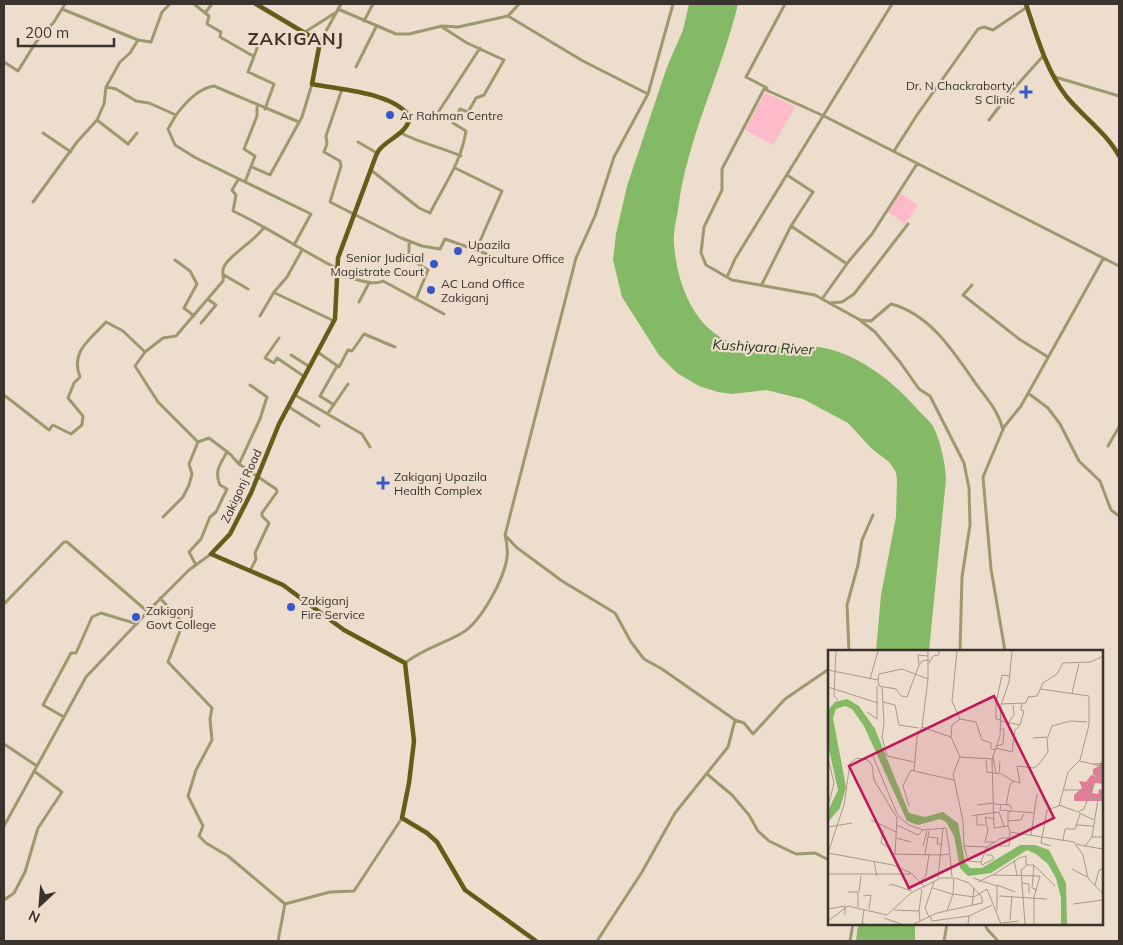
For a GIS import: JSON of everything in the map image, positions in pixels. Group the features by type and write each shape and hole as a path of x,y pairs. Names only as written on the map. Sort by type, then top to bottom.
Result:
{"main road":[{"path":"256,4 320,42 312,84"},
{"path":"1027,6 1044,55 1065,94 1106,135 1119,156"},
{"name":"Zakigonj Road","path":"211,554 230,534 289,406 334,322 336,268 354,214 378,153 409,124 410,117 406,110 352,89 312,84"},
{"path":"211,554 283,586 344,630 405,663 414,741 410,783 402,818 427,833 437,842 465,890 536,941"}],"street":[{"path":"4,62 18,71 36,42 54,22 65,4"},
{"path":"62,8 138,40 151,42 162,12 170,4"},
{"path":"194,4 209,16 208,24 221,32 220,37 253,56"},
{"path":"206,13 212,4"},
{"path":"320,42 341,4"},
{"path":"364,21 373,4"},
{"path":"338,9 376,27 402,34 508,16 519,4"},
{"path":"405,663 418,652 463,632 480,614 499,583 505,567 507,547 505,535 576,258 595,216 614,157 648,94 673,4"},
{"path":"785,4 746,77 1119,266"},
{"path":"727,277 892,4"},
{"path":"894,151 916,115 978,29 984,27 994,30 1027,6"},
{"path":"305,32 328,19 338,9"},
{"path":"508,16 583,61 648,94"},
{"path":"371,170 430,213 461,156 466,131 453,123 460,109 468,112 476,98 484,95 504,60 457,37 442,26"},
{"path":"356,67 376,27"},
{"path":"33,202 97,120 104,104 106,88 120,62 130,53 138,40"},
{"path":"259,43 248,72 274,84 265,109"},
{"path":"439,111 480,48"},
{"path":"990,120 1009,94 1044,55"},
{"path":"1055,77 1119,96"},
{"path":"252,167 270,175 299,122 312,84"},
{"path":"294,245 311,214 269,192 238,180 175,145 168,128 176,115 206,87 214,86 257,106 299,122"},
{"path":"106,88 116,89 136,100 149,103 176,115"},
{"path":"824,116 764,88 727,156 722,169 722,190 704,227 701,253 706,265 732,280 815,295 860,320 896,356 919,389 930,396 964,463 969,488 970,525 962,578 960,650"},
{"path":"342,89 326,129 327,144 324,152 340,161 341,166 330,202 409,241 440,249 445,239 505,261"},
{"path":"245,182 255,156 244,149 257,116 257,106"},
{"path":"97,120 128,144 137,133"},
{"path":"400,133 430,146 438,146 461,156"},
{"path":"43,134 71,152"},
{"path":"358,142 378,153"},
{"path":"822,299 846,264 872,234 918,164"},
{"path":"455,168 502,191 476,250"},
{"path":"762,284 791,226 812,192 787,175"},
{"path":"238,180 232,190 236,195 233,204 234,211 271,229 302,250 336,268"},
{"path":"829,304 842,302 854,294 908,224"},
{"path":"791,226 846,264"},
{"path":"198,442 158,402 135,366 145,352 163,338 176,336 223,282 224,275 222,270 228,262 245,245 256,239 264,227"},
{"path":"409,241 409,258 428,270 416,299"},
{"path":"260,316 274,292 287,278 302,250"},
{"path":"1005,650 991,569 983,495 983,477 1003,430 1028,393 1103,259"},
{"path":"175,260 190,271 197,284 184,308 194,316"},
{"path":"224,275 248,289"},
{"path":"336,276 356,278 373,284 383,281 444,314"},
{"path":"359,302 369,283"},
{"path":"972,285 963,295 1020,339 1048,357"},
{"path":"274,292 334,322"},
{"path":"201,322 216,306 209,300"},
{"path":"860,320 871,321 891,304 903,307 930,326 945,340 998,412 1003,430"},
{"path":"4,395 39,420 49,430 53,425 71,434 82,425 83,416 68,398 74,383 80,377 76,362 84,346 106,322 117,330 123,331 145,352"},
{"path":"334,405 320,396 348,350 352,351 356,347 364,334 395,347"},
{"path":"279,338 265,358 274,362 277,358 305,377"},
{"path":"318,352 337,366"},
{"path":"291,355 310,368"},
{"path":"239,464 260,419 267,397 250,384"},
{"path":"328,414 348,384"},
{"path":"1028,393 1048,408 1060,424 1079,461 1100,481 1111,510 1119,516"},
{"path":"295,395 362,434 370,448"},
{"path":"289,406 319,426"},
{"path":"1108,446 1119,427"},
{"path":"198,442 209,438 239,464 276,489 276,492 262,513 262,516 269,522 255,552 256,559 250,571"},
{"path":"164,517 183,497 189,485 192,474 190,464 198,442"},
{"path":"196,565 189,552 201,539 210,517 216,512 227,489 220,485 217,478 218,468 227,452"},
{"path":"849,650 847,605 858,565 862,540 873,515"},
{"path":"505,535 516,547 562,581 615,613 631,642 644,659 662,669 735,720 744,723 753,734 789,695 828,670"},
{"path":"4,604 64,542 67,542 148,612"},
{"path":"4,826 86,677 160,598 211,554"},
{"path":"160,598 183,623 168,662 212,708 210,719 212,740 196,770 188,796 203,826 199,836 206,843 228,856 285,904"},
{"path":"64,717 43,705 64,664 72,652 76,653 82,643 92,617 101,613 137,624"},
{"path":"597,941 642,872 675,814 728,747 735,720"},
{"path":"4,744 37,766"},
{"path":"4,900 14,893 25,872 38,828 62,792 34,771"},
{"path":"707,774 732,795 749,815 758,831 769,841 796,854 815,853 828,860"},
{"path":"285,904 330,892 354,891 402,818"},
{"path":"278,941 285,904"},
{"path":"850,941 853,925"},
{"path":"944,941 947,925"},
{"path":"985,925 998,941"}],"shaded area":[{"path":"765,92 795,107 773,145 745,130"},
{"path":"900,193 918,205 905,224 888,212"}],"water":[{"name":"Kushiyara River","path":"689,4 738,4 723,56 696,131 682,183 674,240 676,260 685,293 692,308 702,321 713,332 727,341 752,347 819,347 848,355 887,380 933,426 939,440 946,479 929,650 876,650 881,595 896,517 896,472 889,462 871,448 848,423 803,399 766,390 732,394 718,392 699,386 677,373 659,355 622,297 613,260 616,234 627,186 667,67 683,30"},
{"path":"858,925 915,925 915,941 856,941"}],"place":[{"name":"Dr. N Chackraborty' S Clinic","path":"1026,92"},
{"name":"Ar Rahman Centre","path":"390,115"},
{"name":"Upazila Agriculture Office","path":"458,251"},
{"name":"Senior Judicial Magistrate Court","path":"434,264"},
{"name":"AC Land Office Zakiganj","path":"431,290"},
{"name":"Zakiganj Upazila Health Complex","path":"383,483"},
{"name":"Zakiganj Fire Service","path":"291,607"},
{"name":"Zakigonj Govt College","path":"136,617"}],"district":[{"name":"ZAKIGANJ","path":"296,38"}]}
